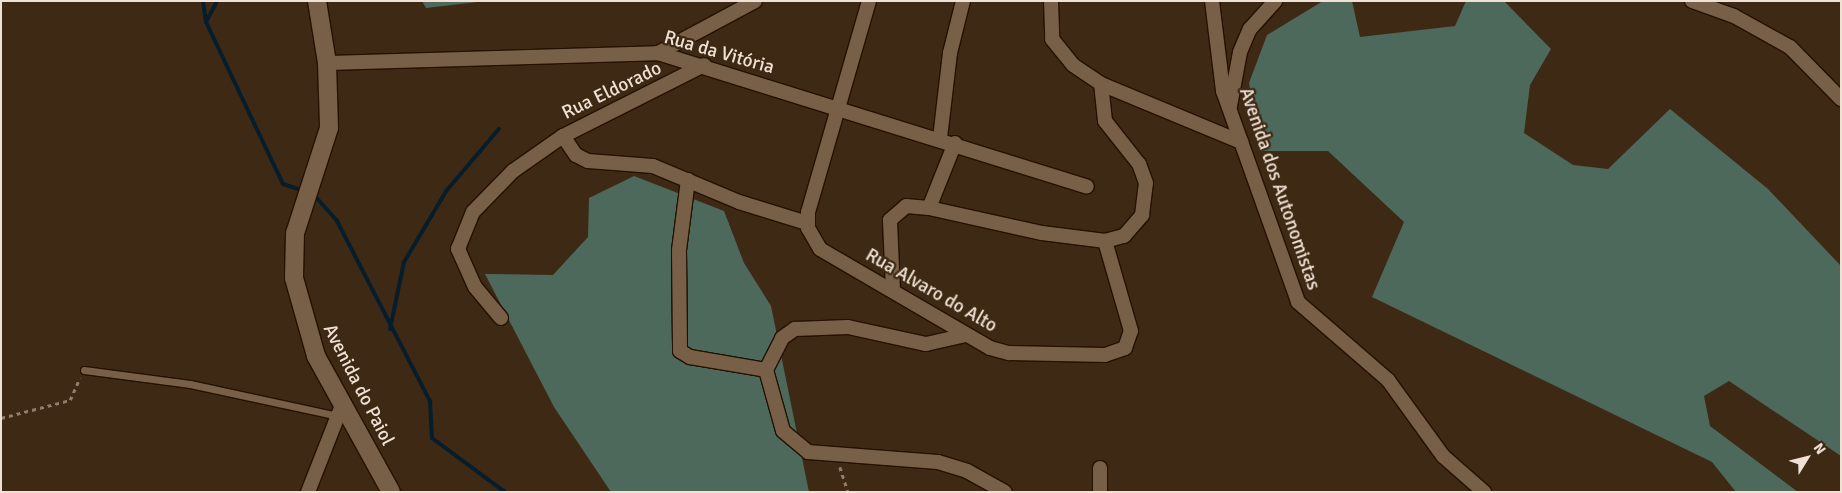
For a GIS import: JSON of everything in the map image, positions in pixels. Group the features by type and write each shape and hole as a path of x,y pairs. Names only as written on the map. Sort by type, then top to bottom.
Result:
{"street":[{"name":"Avenida do Paiol","path":"317,1 327,63 329,128 296,232 294,278 308,335 340,412 391,492"},
{"path":"658,53 755,1"},
{"path":"563,136 576,155 588,162 653,166 739,202 807,223 836,106 869,1"},
{"path":"940,138 950,53 963,1"},
{"path":"1050,1 1048,22 1061,54 1101,84 1240,142"},
{"name":"Avenida dos Autonomistas","path":"1212,1 1223,91 1230,106 1240,142 1298,302 1388,380 1443,456 1484,492"},
{"path":"1230,106 1240,52 1250,29 1275,1"},
{"path":"1692,1 1734,16 1790,47 1841,99"},
{"name":"Rua da Vitória","path":"327,63 658,53 704,65 940,138 1087,187"},
{"name":"Rua Eldorado","path":"501,318 463,266 458,249 462,230 513,171 563,136 704,65"},
{"path":"893,290 890,220 906,206 929,208 1105,242 1135,228 1147,199 1139,164 1105,121 1101,84"},
{"path":"929,208 955,143"},
{"path":"688,180 679,250 680,350 690,357 766,370"},
{"name":"Rua Alvaro do Alto","path":"807,223 820,249 893,290 966,335 1009,353 1105,355 1125,348 1131,331 1105,242"},
{"path":"966,335 926,344 848,328 786,333 766,370 783,432 808,452 938,462 968,471 1005,492"},
{"path":"308,492 340,412"},
{"path":"1100,468 1100,492"}],"lane":[{"path":"84,370 190,384 340,412"}],"path":[{"path":"1,418 70,400 84,370"},
{"path":"837,455 848,492"}],"green space":[{"path":"422,1 486,1 426,8"},
{"path":"1323,1 1352,1 1360,37 1455,26 1466,1 1504,1 1551,49 1530,85 1524,133 1573,165 1608,169 1670,109 1768,189 1841,266 1841,456 1729,381 1704,396 1710,426 1798,492 1736,492 1712,462 1372,297 1404,222 1328,151 1259,151 1249,83 1267,35"},
{"path":"634,176 724,211 744,263 771,306 809,492 611,492 554,407 485,274 553,275 588,237 589,198"}],"waterway":[{"path":"203,1 206,22 283,184 304,191"},
{"path":"206,22 217,1"},
{"path":"390,329 404,262 447,190 499,129"},
{"path":"313,194 337,221 430,401 432,438 505,492"}]}
